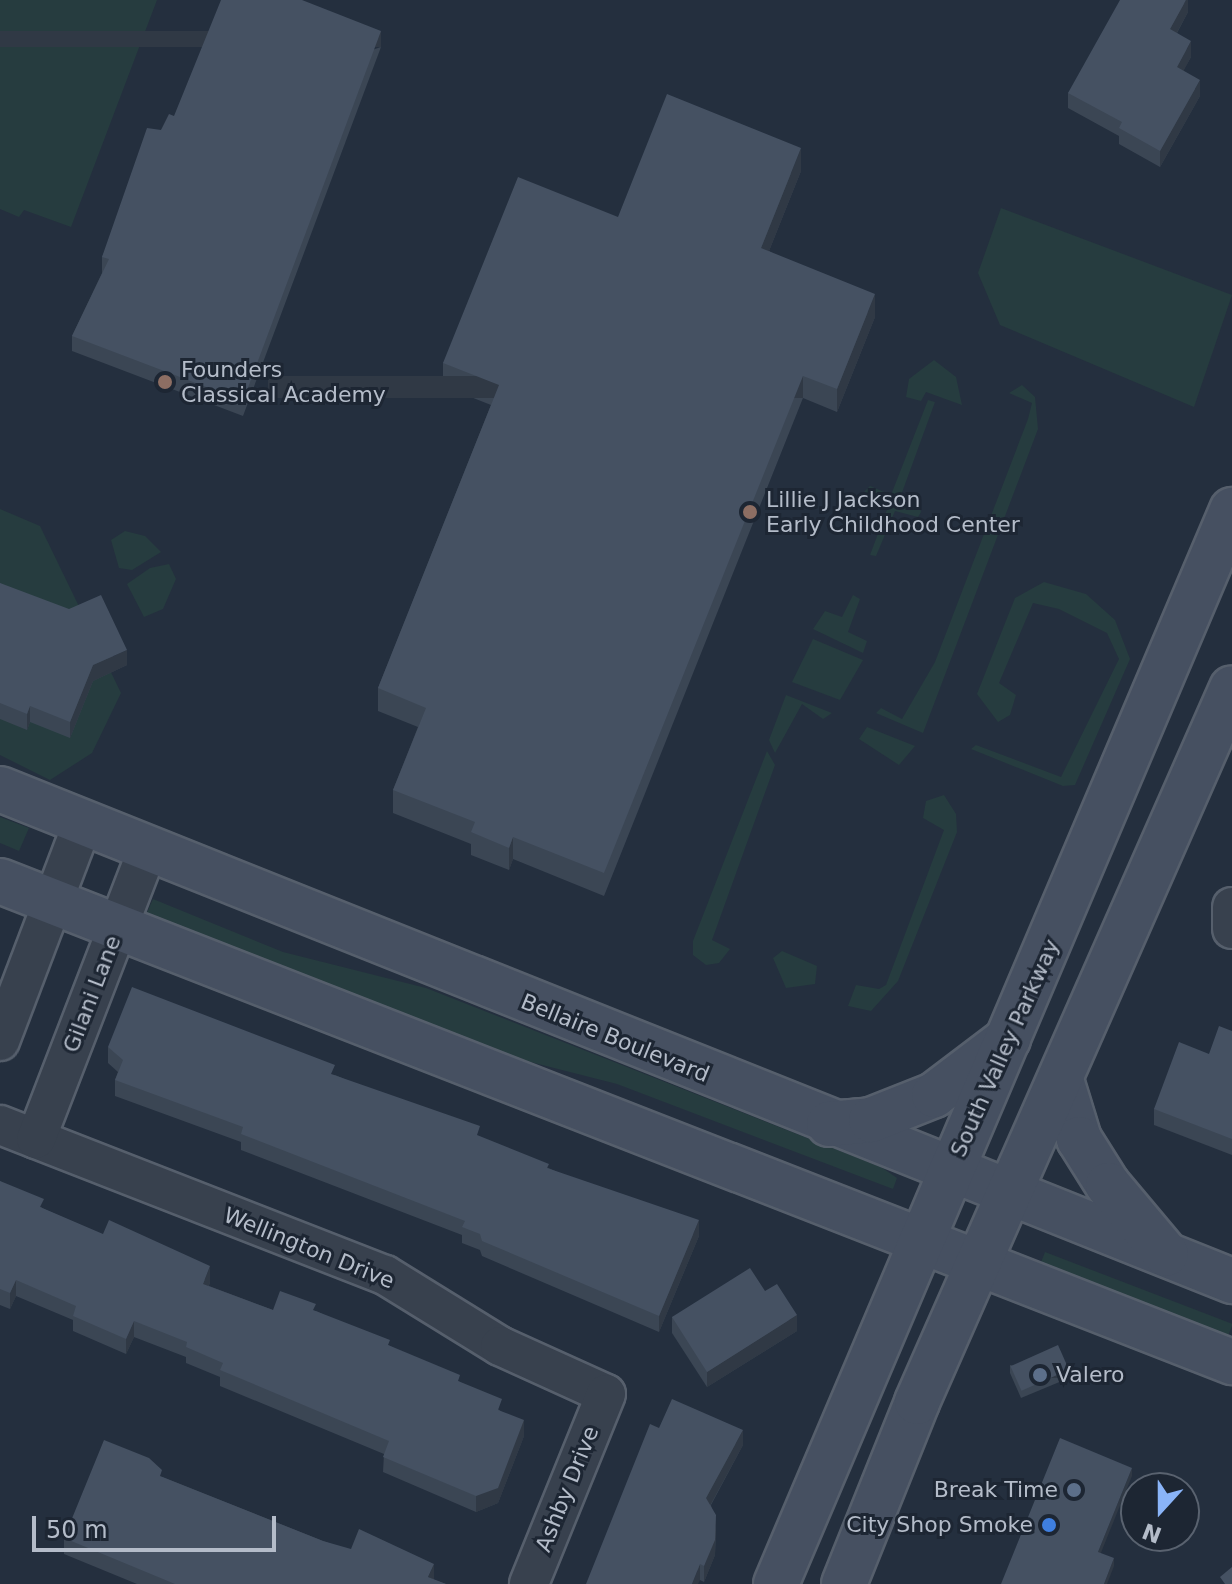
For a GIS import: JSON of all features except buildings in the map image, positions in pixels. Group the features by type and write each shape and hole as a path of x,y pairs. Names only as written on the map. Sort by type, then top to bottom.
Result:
{"main road":[{"name":"South Valley Parkway","path":"776,1584 920,1240 1013,1036 1232,510"},
{"path":"844,1584 979,1263 1232,688"},
{"name":"Bellaire Boulevard","path":"0,789 1009,1196 1232,1281"},
{"path":"0,881 1232,1362"},
{"path":"829,1124 871,1120 934,1095 1013,1036"},
{"path":"1061,1080 1079,1139 1108,1185 1167,1256"}],"street":[{"path":"0,1041 83,822"},
{"name":"Gilani Lane","path":"36,1139 148,849"},
{"path":"1232,907 1232,929"},
{"name":"Wellington Drive","path":"0,1125 385,1275 500,1346 606,1394"},
{"name":"Ashby Drive","path":"529,1584 606,1394"}],"green space":[{"path":"0,0 157,0 71,227 24,210 19,217 0,209"},
{"path":"1001,208 1232,295 1194,407 1000,325 978,273"},
{"path":"934,360 956,377 962,405 926,392 921,401 906,397 909,379"},
{"path":"1022,385 1035,397 1038,429 923,733 876,713 881,708 902,719 935,662 1028,419 1032,403 1009,393"},
{"path":"928,400 935,402 900,498 920,507 921,512 918,517 895,511 876,556 870,555 888,507 862,494 870,486 891,495"},
{"path":"0,509 40,526 121,693 92,753 50,780 0,755"},
{"path":"125,531 145,536 161,552 132,570 119,568 111,540"},
{"path":"169,564 176,579 163,609 144,617 127,584 150,568"},
{"path":"1044,582 1086,594 1115,620 1130,659 1075,785 1063,786 971,749 976,745 1061,777 1119,659 1107,633 1059,609 1033,603 999,683 1016,695 1010,715 998,722 977,694 1015,598"},
{"path":"853,595 860,599 848,632 867,641 863,653 813,629 825,611 842,617"},
{"path":"813,639 863,660 840,700 792,682"},
{"path":"786,695 832,713 823,719 802,704 775,753 769,740"},
{"path":"867,727 915,746 899,765 859,739"},
{"path":"767,751 775,765 712,940 730,949 719,963 706,965 693,955 693,941"},
{"path":"944,795 956,814 957,832 898,981 871,1011 848,1006 856,985 879,989 886,985 944,830 923,818 926,801"},
{"path":"0,817 29,828 19,851 0,843"},
{"path":"153,899 283,952 426,988 881,1167 897,1178 893,1189 617,1084 475,1048 145,917"},
{"path":"782,951 817,966 815,984 786,988 773,958"},
{"path":"1045,1252 1232,1324 1227,1339 1039,1267"}],"place":[{"name":"Founders Classical Academy","path":"165,382"},
{"name":"Lillie J Jackson Early Childhood Center","path":"750,512"},
{"name":"Valero","path":"1040,1375"},
{"name":"Break Time","path":"1074,1490"},
{"name":"City Shop Smoke","path":"1049,1525"}]}
